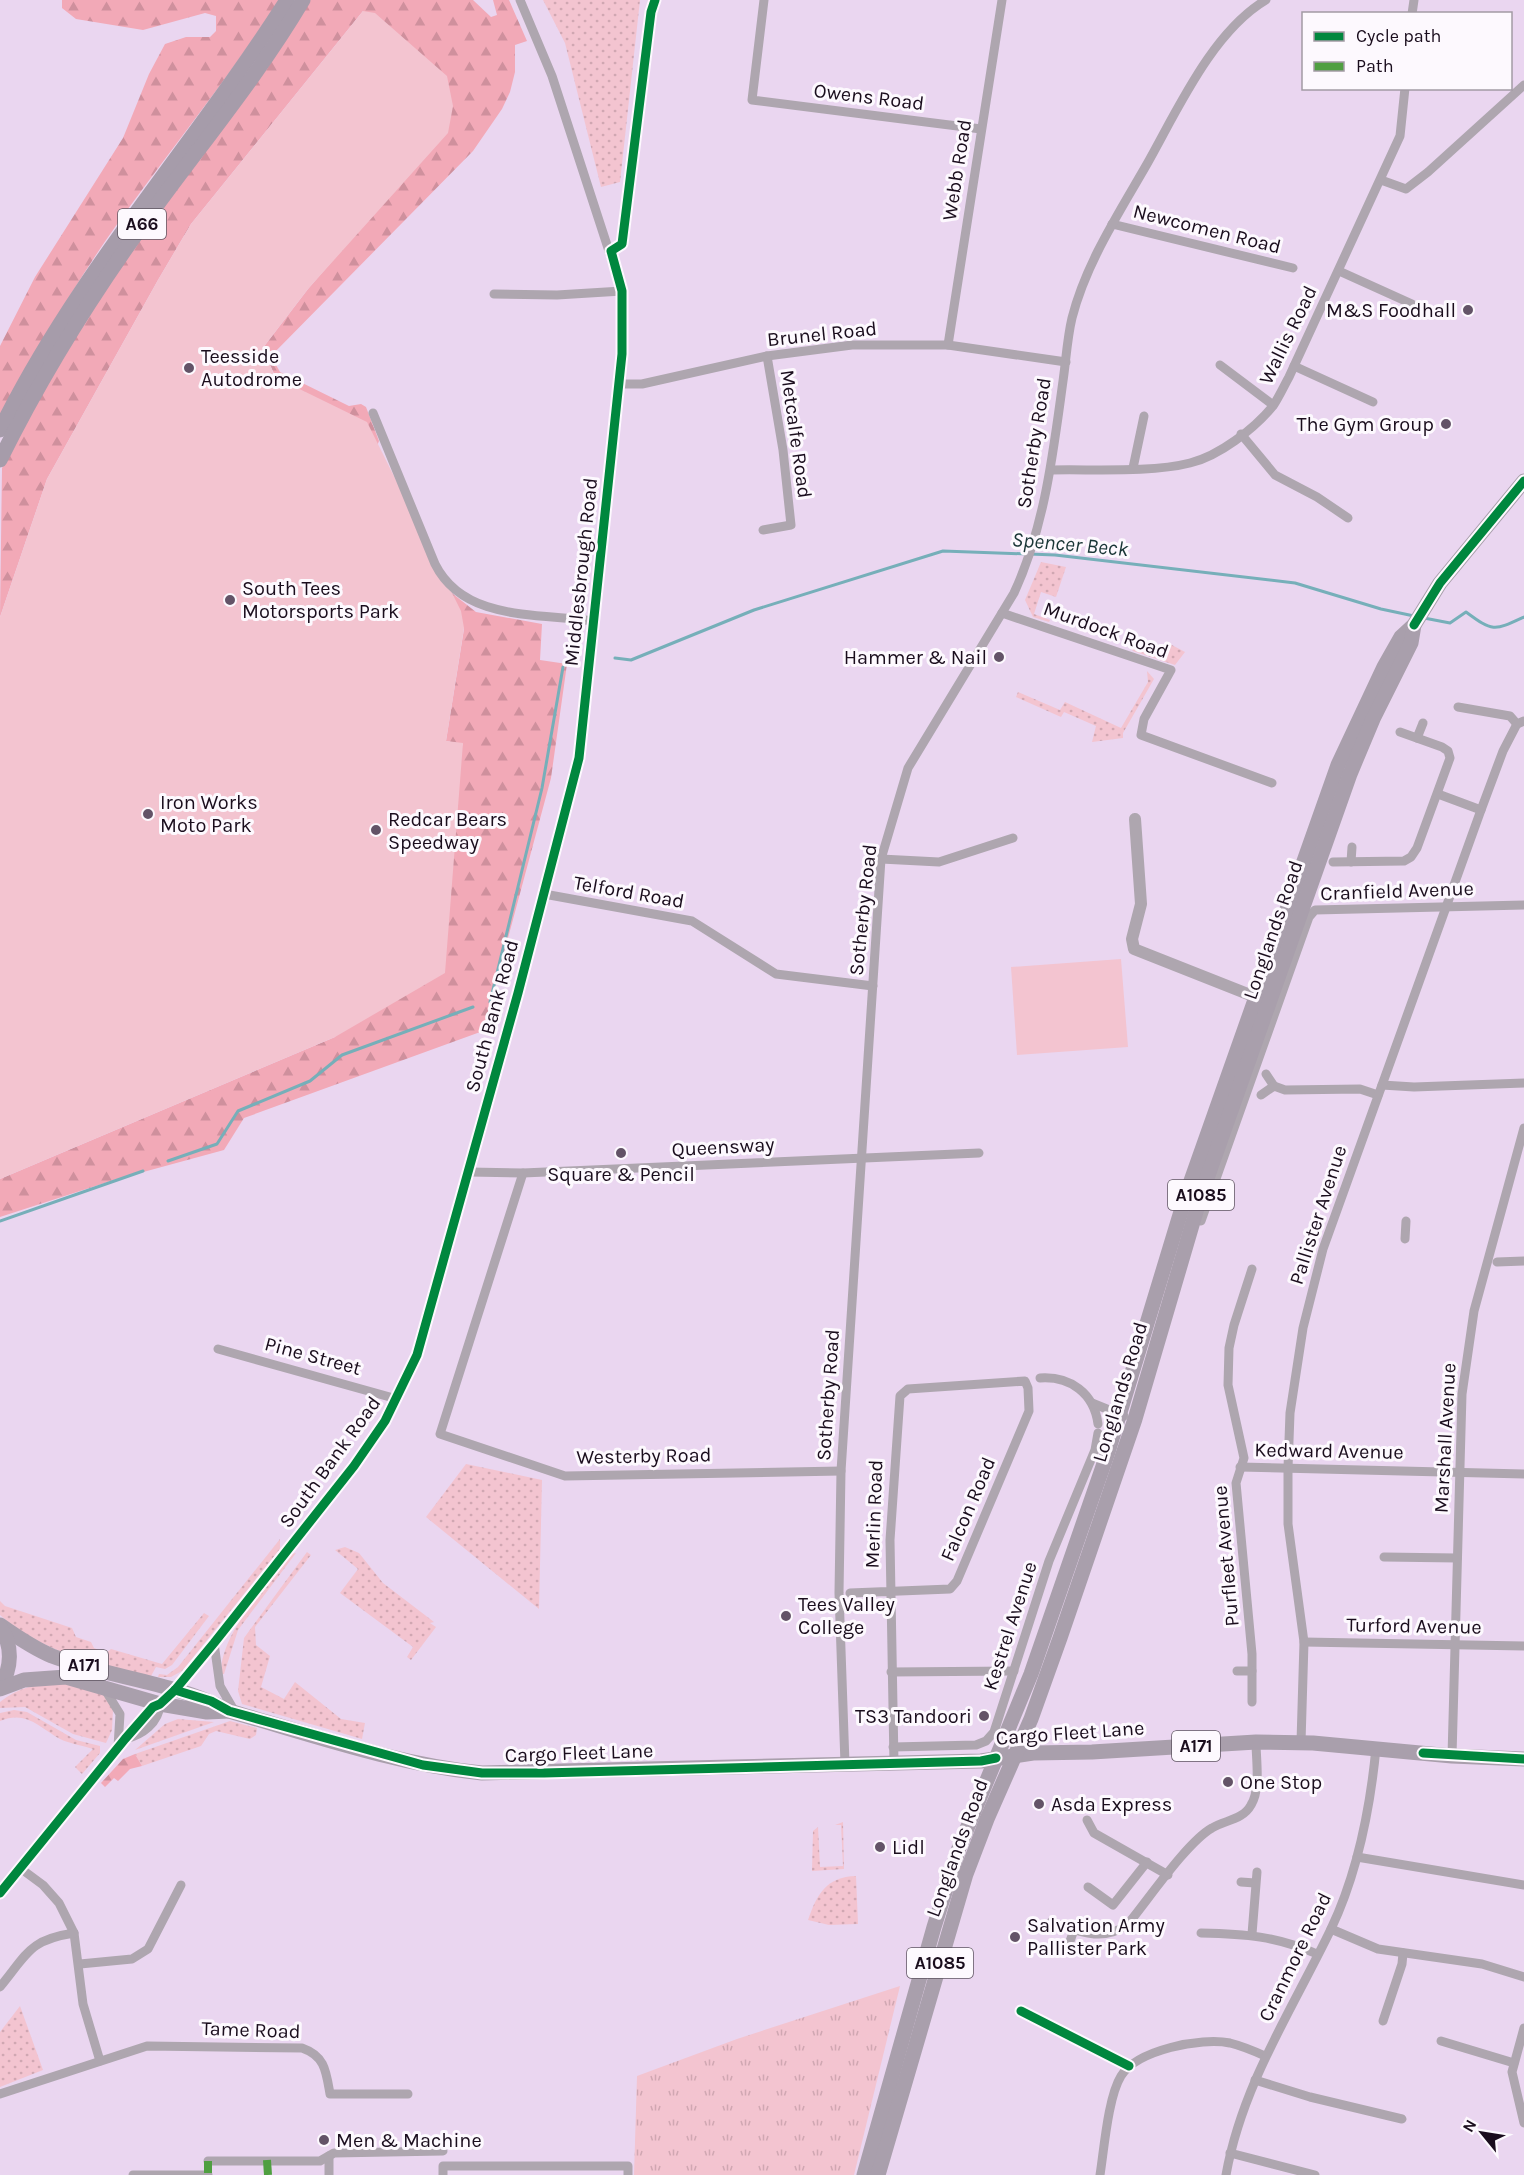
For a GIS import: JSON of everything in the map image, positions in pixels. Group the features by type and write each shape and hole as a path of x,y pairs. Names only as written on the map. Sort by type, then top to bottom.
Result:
{"highway":[{"name":"A66","path":"0,430 44,348 102,258 287,0"},
{"name":"A66","path":"0,460 35,394 86,307 145,221 277,41 303,0"}],"main road":[{"name":"A1085","path":"1417,619 1440,583 1524,481"},
{"name":"Longlands Road","path":"878,2175 966,1874 1060,1638 1135,1419 1200,1198 1338,765 1361,713 1401,638 1417,619"},
{"name":"Longlands Road","path":"864,2175 934,1927 959,1848 1031,1674 1186,1195 1372,719 1410,643 1417,619"},
{"name":"Cargo Fleet Lane","path":"0,1626 52,1656 211,1701 232,1712 423,1765 482,1773 845,1764 894,1755 996,1758 1015,1755 1256,1742 1301,1742 1452,1756 1524,1759"},
{"path":"0,1626 10,1657 0,1688"},
{"name":"Cargo Fleet Lane","path":"0,1688 24,1680 50,1676 66,1677 160,1704 207,1712 232,1712"}],"street":[{"name":"Middlesbrough Road","path":"520,0 552,76 622,291 622,354 579,758 544,894"},
{"path":"610,251 622,244 654,0"},
{"name":"Owens Road","path":"765,0 752,100 981,129"},
{"name":"Webb Road","path":"948,345 1002,0"},
{"name":"Sotherby Road","path":"845,1764 839,1593 841,1471 881,859 908,768 1002,613 1027,564 1051,470 1071,321 1081,287 1112,224 1199,73 1217,46 1253,3 1266,0"},
{"path":"1381,180 1406,189 1524,85"},
{"name":"Wallis Road","path":"1051,470 1166,468 1192,463 1218,451 1241,435 1273,405 1339,271 1400,136 1405,90"},
{"name":"Newcomen Road","path":"1112,224 1293,268"},
{"path":"1339,271 1412,304"},
{"path":"494,294 557,295 622,291"},
{"name":"Brunel Road","path":"619,384 642,384 767,356 852,345 948,345 1066,362"},
{"name":"Metcalfe Road","path":"763,530 791,525 783,450 767,356"},
{"path":"1220,365 1273,405"},
{"path":"1294,366 1373,402"},
{"path":"373,413 435,564 450,586 468,600 491,609 594,621"},
{"path":"1133,468 1144,416"},
{"path":"1241,435 1275,475 1317,497 1348,518"},
{"name":"Murdock Road","path":"1002,613 1171,670 1144,718 1141,735 1272,783"},
{"path":"1458,707 1510,716 1520,723"},
{"path":"1418,738 1423,723"},
{"name":"Pallister Avenue","path":"1301,1742 1304,1642 1288,1524 1288,1468 1290,1413 1295,1369 1311,1290 1323,1249 1481,810 1506,743 1520,723"},
{"path":"1333,862 1404,861 1411,857 1438,794 1450,758 1448,751 1400,732"},
{"path":"1438,794 1481,810"},
{"path":"1135,819 1141,904 1132,939 1134,949 1263,1000"},
{"path":"881,859 939,862 1012,838"},
{"path":"1351,862 1352,848"},
{"name":"Telford Road","path":"544,894 692,921 776,974 873,986"},
{"name":"South Bank Road","path":"0,1893 125,1739 153,1707 160,1704 175,1690 214,1643 354,1466 397,1399 422,1336 544,894"},
{"name":"Cranfield Avenue","path":"1201,1221 1309,917 1315,910 1524,904"},
{"path":"1266,1074 1274,1086 1285,1090 1360,1089 1378,1095"},
{"path":"1382,1085 1414,1088 1524,1083"},
{"path":"1261,1095 1274,1086"},
{"name":"Marshall Avenue","path":"1452,1756 1462,1394 1474,1311 1524,1128"},
{"name":"Queensway","path":"469,1172 523,1173 979,1153"},
{"name":"Westerby Road","path":"523,1173 440,1434 565,1476 841,1471"},
{"path":"1405,1239 1406,1221"},
{"path":"1497,1262 1524,1261"},
{"name":"Purfleet Avenue","path":"1252,1269 1229,1348 1228,1384 1244,1458 1236,1483 1252,1671 1252,1702"},
{"name":"Pine Street","path":"218,1349 397,1399"},
{"path":"1040,1378 1066,1380 1091,1403 1135,1419"},
{"name":"Falcon Road","path":"850,1593 951,1588 957,1581 1029,1411 1028,1388 1024,1381"},
{"name":"Merlin Road","path":"894,1755 890,1591 893,1481 899,1402 902,1391 1024,1381"},
{"name":"Kestrel Avenue","path":"894,1755 976,1745 986,1741 994,1732 1049,1561 1095,1450 1098,1428 1091,1403"},
{"name":"Kedward Avenue","path":"1240,1467 1524,1474"},
{"path":"1384,1557 1457,1558"},
{"name":"Turford Avenue","path":"1304,1642 1524,1646"},
{"path":"214,1643 220,1686 232,1712"},
{"path":"891,1672 1014,1671"},
{"path":"1237,1671 1252,1671"},
{"path":"101,1686 120,1714 118,1750"},
{"path":"1051,1922 1102,1936 1119,1931 1128,1924 1195,1841 1213,1827 1235,1819 1251,1806 1256,1787 1256,1742"},
{"name":"Cranmore Road","path":"1226,2175 1230,2153 1255,2080 1265,2056 1331,1929 1357,1857 1371,1794 1376,1748"},
{"path":"1088,1820 1094,1833 1168,1875"},
{"path":"1357,1857 1524,1885"},
{"path":"1088,1887 1113,1905 1147,1862"},
{"path":"0,2094 100,2061 83,2004 80,1964 74,1933 59,1903 43,1885 20,1868"},
{"path":"1252,1934 1257,1872"},
{"path":"1240,1882 1255,1883"},
{"path":"80,1964 132,1959 148,1950 181,1885"},
{"path":"1069,1944 1074,1929"},
{"path":"1331,1929 1378,1949 1482,1964 1524,1977"},
{"path":"0,1987 37,1943 48,1937 74,1933"},
{"path":"1201,1934 1252,1934 1287,1942 1317,1954"},
{"path":"1383,2021 1402,1964 1403,1953"},
{"path":"1524,2028 1514,2063 1516,2094 1524,2123"},
{"path":"1441,2041 1514,2063"},
{"path":"1100,2175 1116,2088 1132,2063 1163,2050 1209,2042 1232,2043 1265,2056"},
{"name":"Tame Road","path":"100,2061 147,2046 302,2048 315,2053 322,2060 330,2094 408,2094"},
{"path":"1255,2080 1327,2102 1402,2119"},
{"path":"208,2161 320,2161 334,2153 442,2151"},
{"path":"1230,2153 1315,2175"},
{"path":"329,2156 329,2175"},
{"path":"443,2170 628,2171"},
{"path":"132,2175 208,2174"}],"green space":[{"path":"62,0 279,0 259,31 106,240 64,305 0,416 0,346 35,277 123,138 149,74 165,44 186,37 210,37 216,31 216,16 205,13 143,30 76,19 62,8"},
{"path":"308,0 473,0 491,17 497,15 493,0 509,0 527,41 515,45 515,72 510,92 502,109 473,151 271,356 280,372 349,406 361,404 366,407 379,441 375,451 275,376 268,360 259,353 308,289 366,222 363,11 191,224 47,479 0,617 2,468 35,404 98,298"},
{"path":"543,0 640,0 620,182 601,187 565,43"},
{"name":"South Tees Motorsports Park","path":"363,11 375,13 447,76 453,106 448,133 308,289 259,353 268,360 275,377 367,422 461,611 464,628 446,741 463,743 445,973 335,1037 0,1179 0,617 47,479 191,224"},
{"path":"1041,562 1066,567 1056,597 1041,592 1034,614 1050,620 1049,622 1033,617 1025,600"},
{"path":"431,570 453,594 476,612 542,624 540,660 567,664 551,778 483,1031 244,1118 224,1150 114,1180 0,1217 0,1179 335,1037 463,744 446,741 464,629"},
{"path":"1170,644 1185,652 1175,665 1133,651 1130,646 1165,657"},
{"path":"1147,671 1154,679 1123,733 1123,738 1092,742 1096,726 1064,712 1061,717 1016,697 1018,692 1060,710 1065,702 1121,728 1148,682"},
{"path":"1121,959 1128,1047 1017,1055 1011,967"},
{"path":"466,1464 542,1480 539,1609 426,1517"},
{"path":"280,1539 280,1549 182,1671 171,1677 158,1677 159,1674 167,1675 178,1667"},
{"path":"345,1547 359,1553 383,1583 434,1622 430,1623 436,1627 411,1660 407,1657 413,1647 340,1593 358,1569 335,1550"},
{"path":"307,1552 311,1555 255,1627 256,1645 270,1656 261,1687 284,1699 295,1682 341,1719 365,1723 362,1739 242,1704 238,1691 244,1638"},
{"path":"296,1553 238,1630 224,1674 221,1674 223,1658 236,1627 291,1554"},
{"path":"0,1601 5,1606 72,1628 76,1637 91,1642 94,1648 106,1653 111,1649 162,1664 204,1613 209,1616 172,1665 165,1669 156,1667 151,1676 110,1667 52,1648 34,1639 0,1615"},
{"path":"58,1682 101,1692 109,1701 113,1710 112,1730 106,1743 73,1734 25,1707 0,1708 0,1702 20,1690"},
{"path":"14,1710 27,1712 76,1740 100,1746 100,1753 82,1774 75,1767 93,1749 60,1739 32,1721 17,1717 0,1721 0,1713"},
{"path":"178,1719 214,1722 135,1750 165,1724"},
{"path":"230,1721 257,1728 256,1735 250,1739 216,1731 209,1734 201,1746 142,1766 135,1754"},
{"path":"135,1754 142,1766 130,1769 118,1781 114,1778 105,1787 101,1783 123,1759"},
{"path":"843,1822 844,1869 812,1871 813,1831 818,1827 820,1867 843,1866 841,1825 835,1825"},
{"path":"856,1876 858,1924 829,1925 808,1920 815,1902 824,1889 837,1880"},
{"path":"900,1986 854,2175 634,2175 637,2076 737,2039"},
{"path":"20,2006 43,2070 0,2087 0,2032"}],"waterway":[{"name":"Spencer Beck","path":"615,658 631,660 754,610 943,551 1055,555 1295,583 1381,609 1414,616"},
{"name":"Spencer Beck","path":"1424,618 1450,623 1466,612 1488,626 1500,627 1524,617"},
{"name":"Spencer Beck","path":"490,1002 542,788 563,667"},
{"path":"168,1161 217,1144 238,1111 310,1081 342,1055 473,1007"},
{"path":"0,1221 143,1171"}],"marked path":[{"path":"267,2160 268,2175"},
{"path":"208,2161 208,2173"}],"cycle path":[{"path":"0,1893 125,1739 153,1707 160,1704 175,1690 214,1643 354,1466 385,1421 417,1355 518,993 579,758 622,354 622,291 611,251 622,244 651,12 655,0"},
{"path":"1414,625 1440,583 1524,481"},
{"path":"175,1690 211,1701 229,1711 423,1765 482,1773 981,1761 996,1758"},
{"path":"1423,1753 1524,1759"},
{"path":"1021,2011 1129,2066"}],"place":[{"name":"M&S Foodhall","path":"1468,310"},
{"name":"Teesside Autodrome","path":"189,368"},
{"name":"The Gym Group","path":"1446,424"},
{"name":"South Tees Motorsports Park","path":"230,600"},
{"name":"Hammer & Nail","path":"999,657"},
{"name":"Iron Works Moto Park","path":"148,814"},
{"name":"Redcar Bears Speedway","path":"376,830"},
{"name":"Square & Pencil","path":"621,1153"},
{"name":"Tees Valley College","path":"786,1616"},
{"name":"TS3 Tandoori","path":"984,1716"},
{"name":"One Stop","path":"1228,1782"},
{"name":"Asda Express","path":"1039,1804"},
{"name":"Lidl","path":"880,1847"},
{"name":"Salvation Army Pallister Park","path":"1015,1937"},
{"name":"Men & Machine","path":"324,2140"}]}
